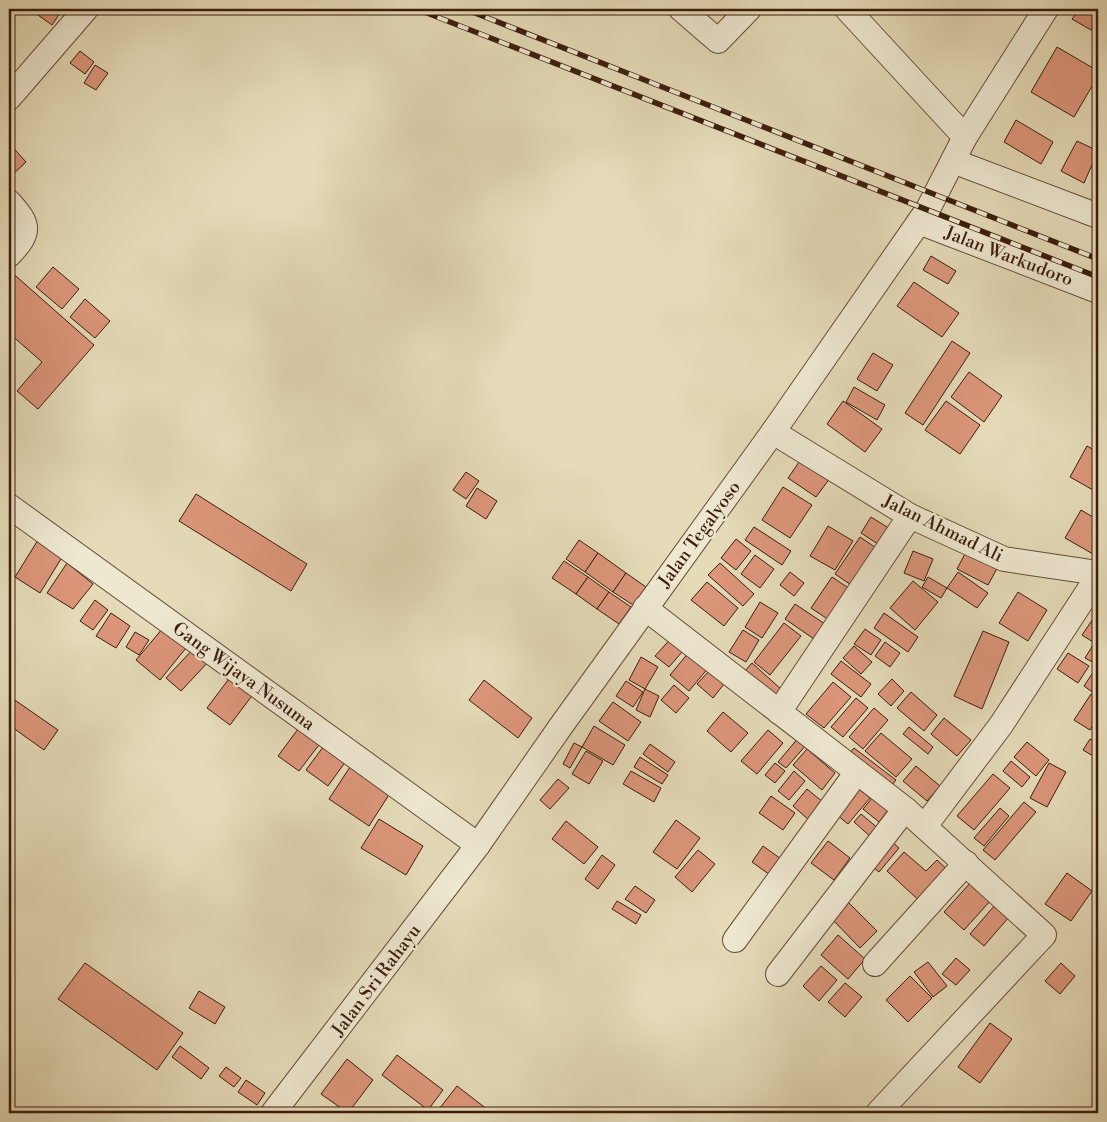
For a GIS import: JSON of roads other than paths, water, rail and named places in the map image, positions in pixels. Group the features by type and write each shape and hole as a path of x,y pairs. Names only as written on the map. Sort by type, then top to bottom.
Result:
{"street":[{"path":"9,98 86,9"},
{"path":"681,9 718,42 748,9"},
{"path":"847,9 965,137"},
{"name":"Jalan Tegalyoso","path":"478,845 645,608 774,432 919,222 965,137 1046,9"},
{"path":"953,161 1098,216"},
{"path":"9,202 22,216 27,230 23,240 9,255"},
{"name":"Jalan Warkudoro","path":"919,222 1098,291"},
{"name":"Jalan Ahmad Ali","path":"774,432 910,516 1004,559 1098,575"},
{"name":"Gang Wijaya Nusuma","path":"9,506 478,845"},
{"path":"779,712 910,516"},
{"path":"925,826 1001,725 1098,575"},
{"path":"645,608 905,809 1044,935 878,1113"},
{"path":"735,940 857,772"},
{"path":"778,974 905,809"},
{"name":"Jalan Sri Rahayu","path":"273,1113 478,845"},
{"path":"875,964 966,863"}],"railway":[{"path":"417,9 1098,277"},
{"path":"465,9 1098,259"}]}
